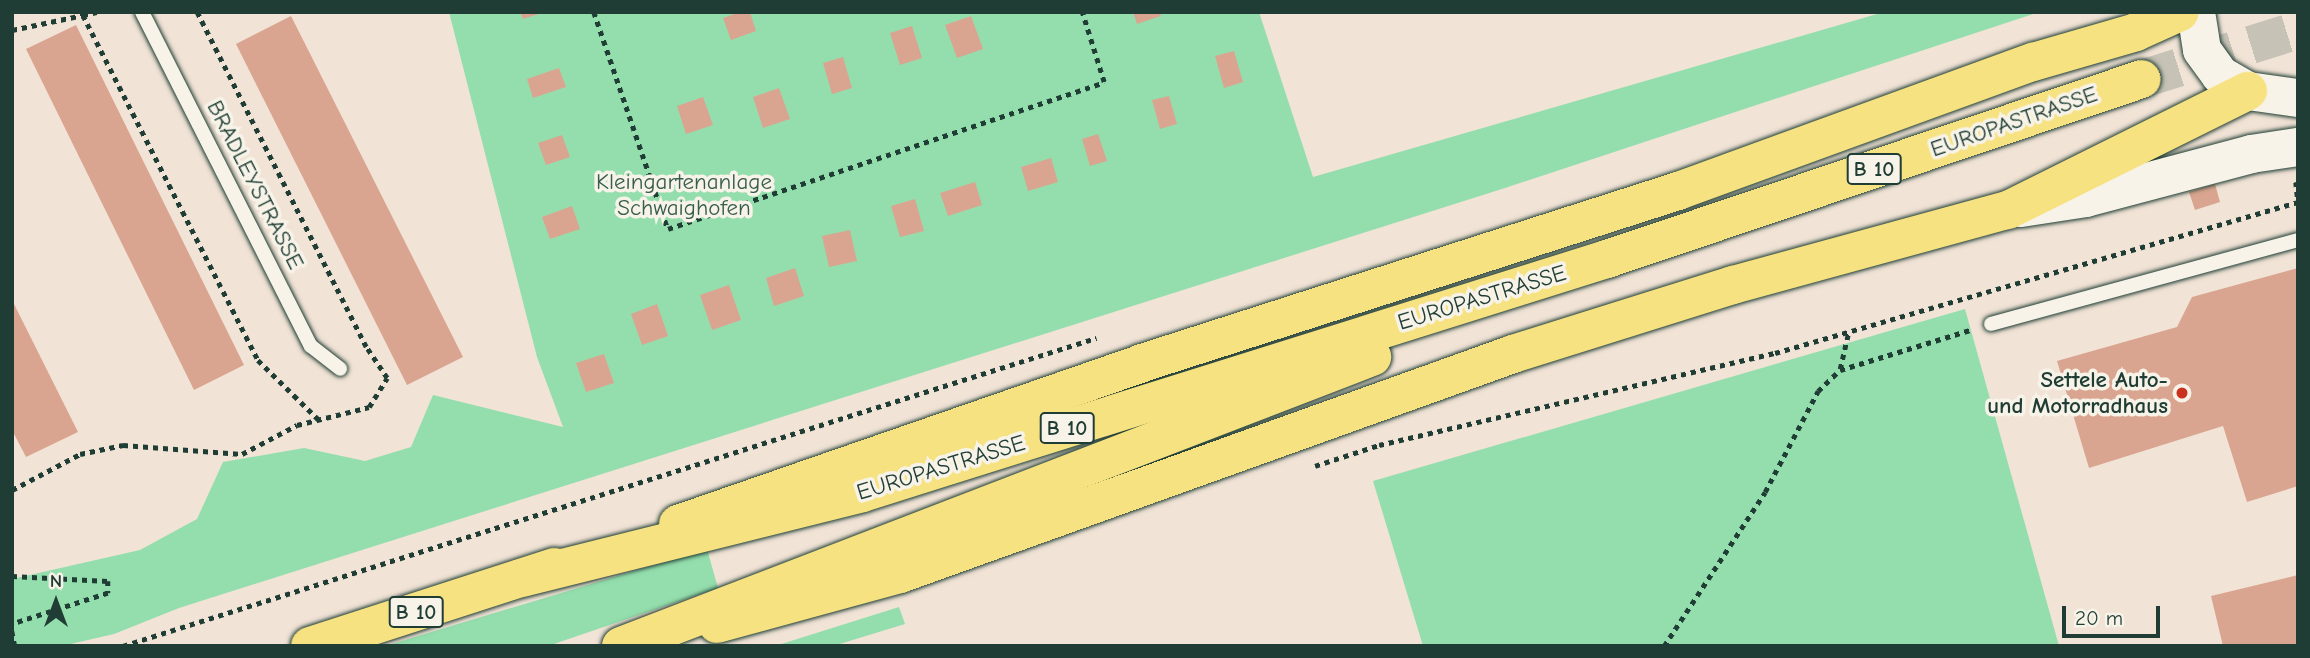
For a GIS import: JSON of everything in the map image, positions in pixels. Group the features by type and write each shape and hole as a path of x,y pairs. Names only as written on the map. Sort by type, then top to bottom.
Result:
{"main road":[{"path":"2034,62 2113,12"},
{"path":"522,578 1142,363 1678,191 2034,62 2136,32 2180,12"},
{"path":"2196,12 2202,50 2220,75 2248,91 2298,98"},
{"name":"EUROPASTRASSE","path":"310,646 522,578 862,493 1607,258 2142,79"},
{"path":"2008,210 2248,91"},
{"path":"638,646 900,574 1513,354 1733,285 2008,210 2086,198 2251,154 2298,147"},
{"name":"EUROPASTRASSE","path":"621,646 1193,428 1607,258"}],"lane":[{"name":"BRADLEYSTRASSE","path":"142,12 311,346 340,369"},
{"path":"1991,324 2298,240"}],"path":[{"path":"12,30 97,12"},
{"path":"12,490 80,454 123,445 242,454 297,425 320,422 369,407 387,378 366,347 197,12"},
{"path":"594,12 668,229 1104,82 1082,12"},
{"path":"83,15 258,360 320,422"},
{"path":"1379,445 1670,379 1848,333 2298,202"},
{"path":"1664,646 1765,492 1818,391 1840,370 1991,324"},
{"path":"1840,370 1848,333"},
{"path":"123,646 1058,349"},
{"path":"12,576 108,581 108,593 12,624"},
{"path":"12,631 15,646"}],"green space":[{"name":"Kleingartenanlage Schwaighofen","path":"449,12 1259,12 1313,177 1884,12 2039,12 1505,188 179,608 114,634 62,646 12,646 12,579 140,550 197,519 223,462 304,448 365,461 411,447 433,395 563,427 537,357"},
{"path":"1965,309 2059,646 1423,646 1373,481"},
{"path":"707,549 718,588 548,646 385,646"},
{"path":"899,607 905,624 833,646 775,646"}],"building":[{"path":"520,12 542,12 542,13 523,19"},
{"path":"740,12 750,12 756,31 731,40 723,18"},
{"path":"1133,12 1159,12 1161,16 1137,24"},
{"path":"291,16 463,357 407,385 236,44"},
{"path":"971,16 983,49 957,58 945,25"},
{"path":"76,25 244,365 194,390 26,49"},
{"path":"912,26 922,58 900,65 890,33"},
{"path":"1234,51 1243,82 1224,88 1215,56"},
{"path":"843,57 852,88 832,94 823,63"},
{"path":"559,68 566,87 533,98 527,79"},
{"path":"779,88 790,119 763,128 753,97"},
{"path":"1169,96 1177,124 1160,129 1152,100"},
{"path":"703,97 713,125 686,134 677,106"},
{"path":"1098,134 1107,161 1090,166 1082,139"},
{"path":"562,135 570,157 546,165 538,143"},
{"path":"1051,158 1058,182 1028,191 1021,167"},
{"path":"975,182 982,205 948,216 940,193"},
{"path":"2215,184 2220,202 2195,210 2189,192"},
{"path":"915,199 924,231 900,237 891,206"},
{"path":"572,206 580,229 550,239 542,217"},
{"path":"850,230 857,261 829,267 822,236"},
{"path":"795,268 804,296 774,306 766,278"},
{"name":"Settele Auto- und Motorradhaus","path":"2298,268 2298,486 2247,502 2223,426 2089,468 2057,361 2177,327 2192,297"},
{"path":"729,285 741,320 712,330 700,295"},
{"path":"12,300 78,432 26,457 12,430"},
{"path":"657,304 668,336 642,345 631,314"},
{"path":"604,354 614,383 586,392 576,363"},
{"path":"2298,575 2298,646 2223,646 2211,596"}],"tunnel":[{"path":"2142,79 2298,30"}],"place":[{"name":"Settele Auto- und Motorradhaus","path":"2182,393"}]}
